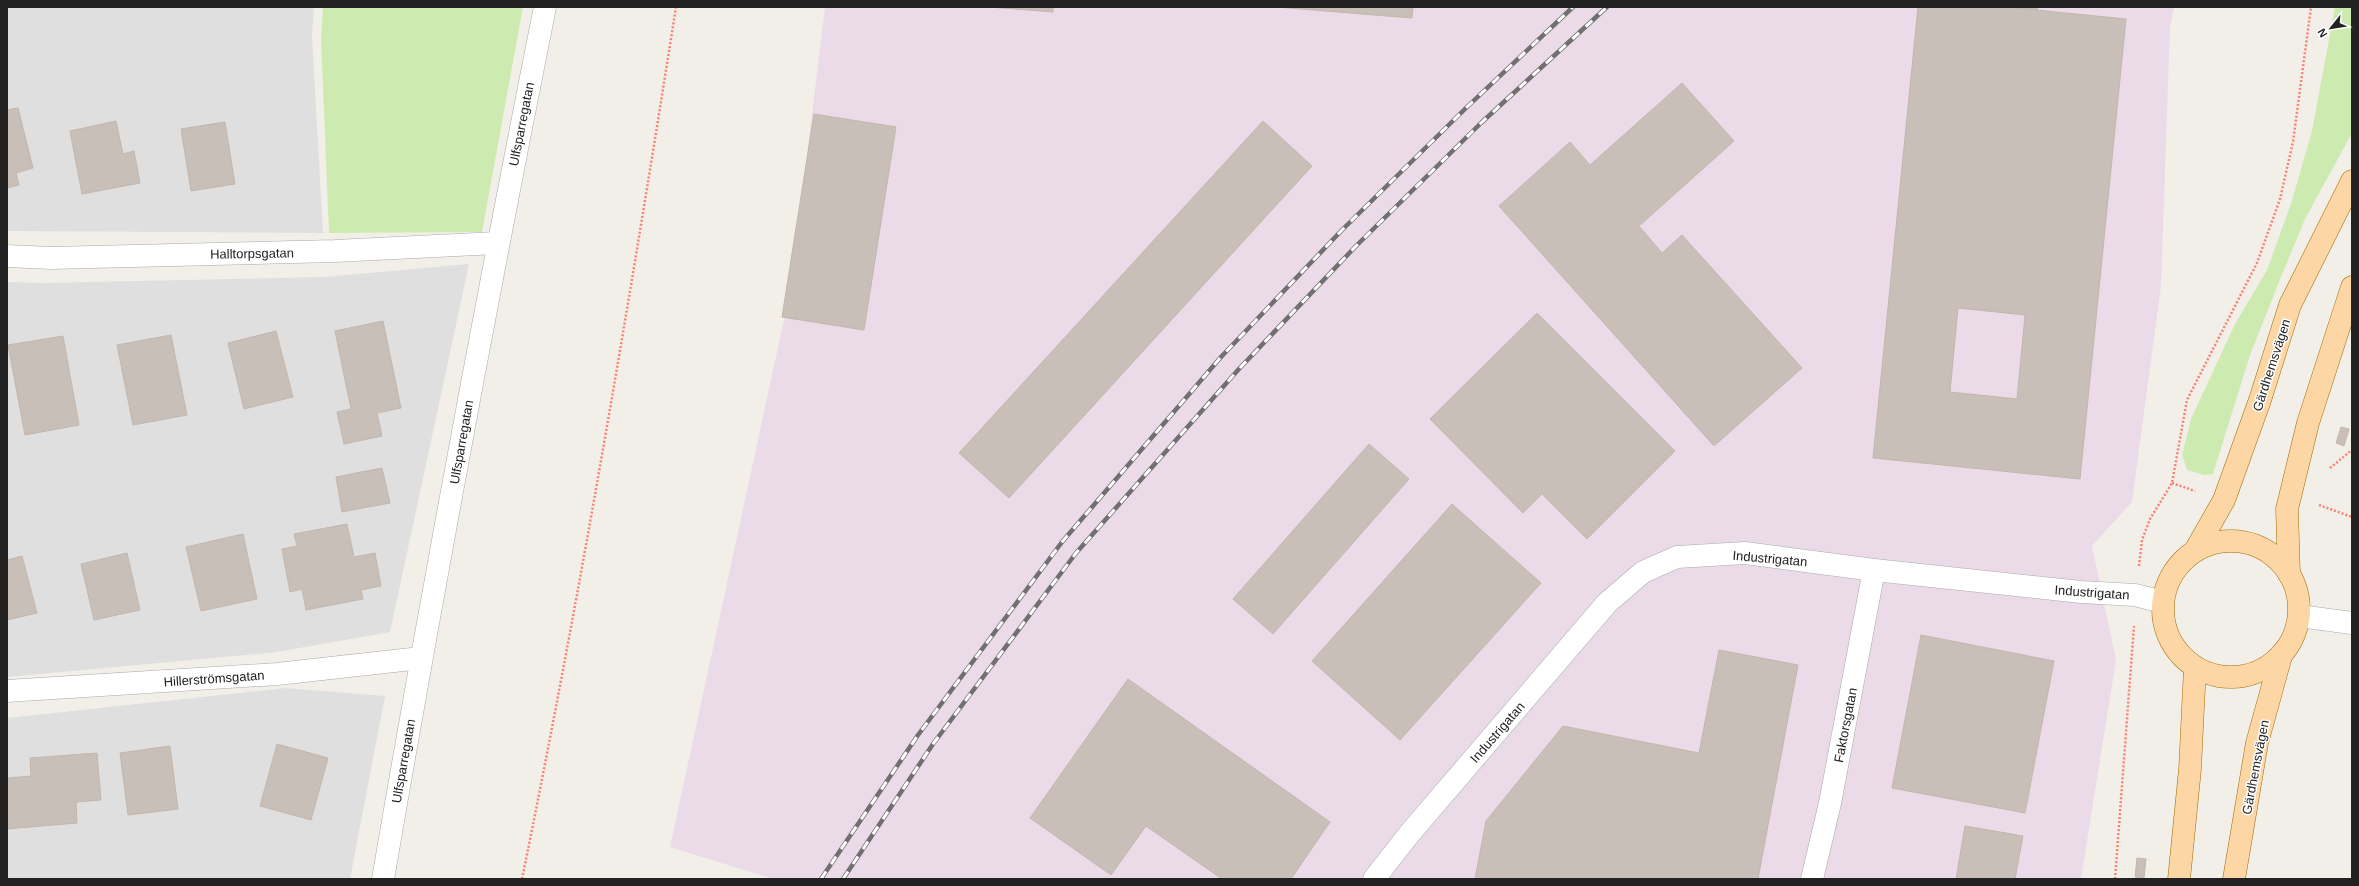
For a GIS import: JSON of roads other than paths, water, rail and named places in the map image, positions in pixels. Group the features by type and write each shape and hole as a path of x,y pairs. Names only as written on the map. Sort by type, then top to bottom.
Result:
{"main road":[{"name":"Gärdhemsvägen","path":"2195,551 2224,500 2260,400 2290,305 2352,182"},
{"path":"2289,574 2287,509 2308,423 2352,287"},
{"path":"2220,542 2247,543 2271,554 2289,574 2298,594 2299,616 2294,638 2281,656 2259,672 2240,677 2220,677 2194,667 2173,646 2166,632 2163,602 2170,578 2177,567 2195,551 2220,542"},
{"name":"Gärdhemsvägen","path":"2234,879 2257,744 2281,656"},
{"path":"2179,879 2190,769 2194,667"}],"street":[{"name":"Ulfsparregatan","path":"383,879 421,658 497,243 545,7"},
{"name":"Halltorpsgatan","path":"7,256 51,258 335,251 497,243"},
{"name":"Industrigatan","path":"1374,879 1410,833 1607,603 1643,572 1677,557 1745,553 1874,570 2081,592 2135,595 2163,602"},
{"name":"Faktorsgatan","path":"1812,879 1830,803 1874,570"},
{"path":"2299,616 2352,623"},
{"name":"Hillerströmsgatan","path":"7,691 277,674 421,658"}],"railway":[{"path":"821,879 918,735 1062,542 1221,357 1342,230 1467,107 1573,7"},
{"path":"843,879 933,744 1076,553 1238,370 1356,246 1481,123 1607,7"}]}
